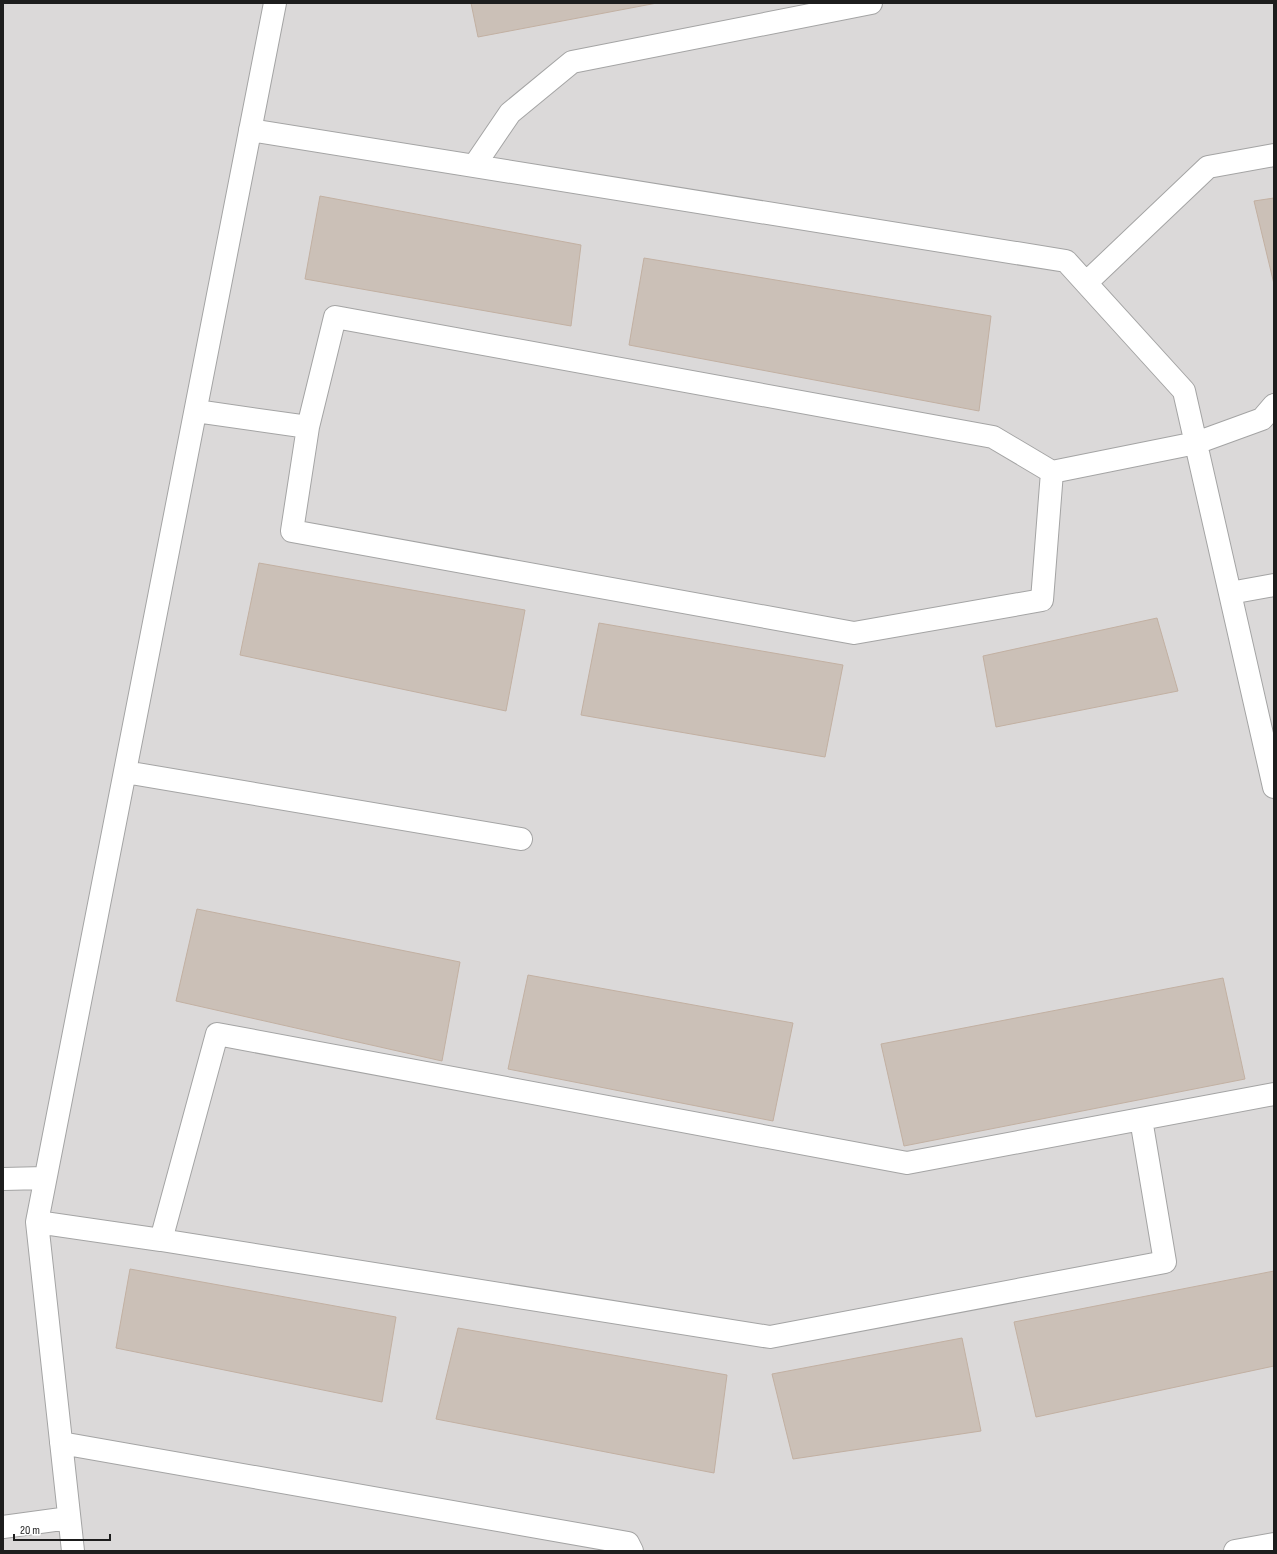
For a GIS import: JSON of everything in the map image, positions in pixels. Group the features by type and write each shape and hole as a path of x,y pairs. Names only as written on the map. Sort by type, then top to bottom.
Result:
{"street":[{"path":"73,1551 37,1222 275,3"},
{"path":"474,166 510,113 572,62 871,3"},
{"path":"250,130 1066,261 1184,392 1274,787"},
{"path":"1086,283 1208,167 1274,155"},
{"path":"1052,472 1042,600 854,633 292,531 308,426 335,316 993,437 1052,472 1196,443 1262,419 1274,405"},
{"path":"196,411 308,426"},
{"path":"1230,593 1274,585"},
{"path":"125,772 521,839"},
{"path":"161,1240 217,1034 907,1163 1274,1094"},
{"path":"37,1222 161,1240 770,1337 1165,1262 1141,1119"},
{"path":"3,1179 45,1178"},
{"path":"61,1443 628,1543 632,1551"},
{"path":"3,1527 69,1518"},
{"path":"1235,1551 1274,1544"}],"shaded area":[{"path":"3,3 1274,3 1274,1551 3,1551"}],"building":[{"path":"471,3 657,3 478,37"},
{"path":"320,196 581,245 571,326 305,279"},
{"path":"1274,198 1274,284 1254,201"},
{"path":"644,258 991,316 979,411 629,345"},
{"path":"259,563 525,610 506,711 240,655"},
{"path":"1157,618 1178,691 996,727 983,656"},
{"path":"599,623 843,665 825,757 581,715"},
{"path":"197,909 460,962 442,1061 176,1001"},
{"path":"528,975 793,1023 773,1121 508,1069"},
{"path":"1223,978 1245,1079 904,1146 881,1044"},
{"path":"130,1269 396,1317 382,1402 116,1348"},
{"path":"1274,1271 1274,1366 1036,1417 1014,1322"},
{"path":"458,1328 727,1375 714,1473 436,1419"},
{"path":"962,1338 981,1431 793,1459 772,1374"}]}
